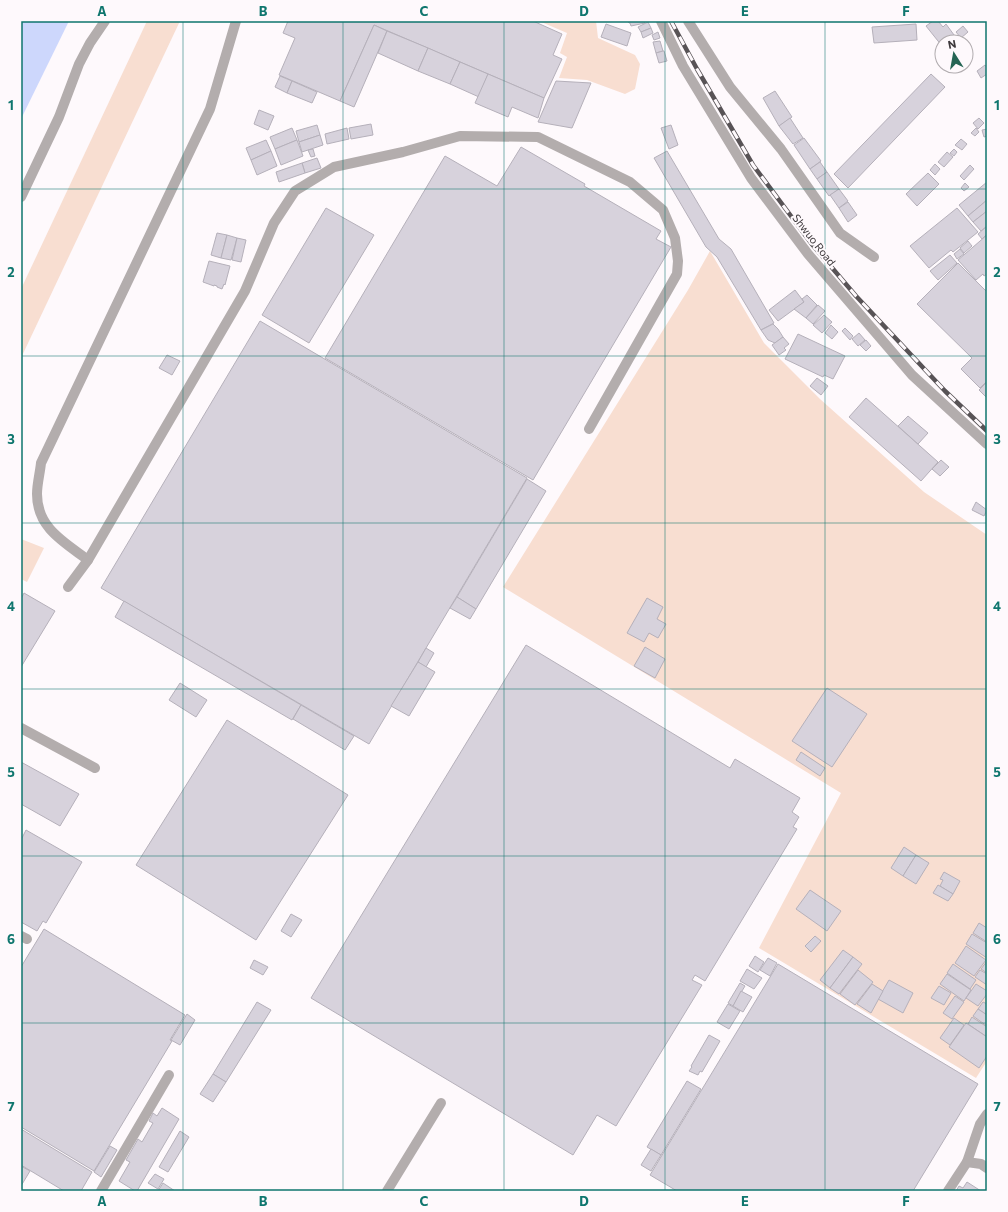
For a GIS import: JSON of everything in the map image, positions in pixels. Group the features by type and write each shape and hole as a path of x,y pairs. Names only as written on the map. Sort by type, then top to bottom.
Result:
{"street":[{"path":"21,197 59,117 79,64 90,43 105,21"},
{"path":"88,560 52,532 41,516 37,494 41,463 210,108 236,21"},
{"name":"Shwuo Road","path":"661,21 683,66 751,178 808,254 912,375 987,444"},
{"path":"688,21 730,87 781,149 840,233 874,257"},
{"path":"68,587 88,560 245,291 274,223 295,191 334,167 403,152 460,136 538,137 630,182 663,210 675,238 678,261 676,274 589,429"},
{"path":"21,728 95,768"},
{"path":"101,1191 169,1075"},
{"path":"388,1191 441,1103"},
{"path":"948,1191 966,1162 980,1124 987,1114"},
{"path":"966,1162 980,1164 987,1168"}],"shaded area":[{"path":"147,21 180,21 21,358 21,289"},
{"path":"539,21 596,21 598,38 635,55 640,64 635,89 625,94 587,80 559,78 567,57 560,53 567,33"},
{"path":"710,251 764,343 820,399 924,492 987,535 987,1061 976,1078 759,948 841,793 503,587 688,290"},
{"path":"21,539 44,548 27,582 21,579"}],"water":[{"path":"21,21 69,21 21,119"}],"building":[{"path":"288,21 533,21 562,34 553,55 562,59 544,98 374,25 340,101 279,75 295,38 283,33"},
{"path":"628,21 644,21 645,23 631,26"},
{"path":"933,21 938,21 943,27 946,24 953,34 934,34 934,36 926,26"},
{"path":"648,22 651,28 641,32 638,27"},
{"path":"606,24 631,33 627,46 601,37"},
{"path":"916,24 917,40 874,43 872,27"},
{"path":"374,25 387,31 354,107 340,101"},
{"path":"963,26 968,32 966,34 958,34 956,32"},
{"path":"651,28 653,33 643,38 641,32"},
{"path":"387,31 428,48 418,71 378,53"},
{"path":"658,32 660,38 654,40 652,35"},
{"path":"660,41 663,51 656,53 653,42"},
{"path":"428,48 460,62 450,84 418,71"},
{"path":"664,51 667,61 659,63 656,53"},
{"path":"460,62 488,74 479,97 450,84"},
{"path":"985,65 987,68 987,74 981,78 977,71"},
{"path":"488,74 544,98 538,118 512,107 508,117 475,103"},
{"path":"931,74 945,87 848,188 834,174"},
{"path":"280,76 292,81 287,93 275,87"},
{"path":"292,81 317,92 312,103 287,93"},
{"path":"556,81 591,83 572,128 538,122"},
{"path":"775,91 792,117 779,126 763,98"},
{"path":"259,110 274,116 268,130 254,124"},
{"path":"790,118 803,138 793,144 779,126"},
{"path":"979,118 984,123 978,129 973,123"},
{"path":"371,124 373,135 351,139 349,128"},
{"path":"317,125 320,135 299,142 296,131"},
{"path":"671,125 678,145 669,149 661,128"},
{"path":"292,128 297,140 275,149 270,137"},
{"path":"347,128 349,139 327,144 325,134"},
{"path":"976,128 979,132 975,136 971,133"},
{"path":"987,129 987,136 984,137 982,130"},
{"path":"320,135 323,145 302,152 299,142"},
{"path":"804,138 821,161 810,169 794,145"},
{"path":"961,139 967,144 962,150 955,145"},
{"path":"266,140 271,151 251,160 246,148"},
{"path":"297,140 303,156 281,165 275,149"},
{"path":"521,147 585,184 584,186 661,231 656,239 671,247 533,480 325,358 445,156 497,186"},
{"path":"313,149 315,156 311,157 308,150"},
{"path":"954,149 957,152 954,156 950,153"},
{"path":"271,151 277,166 257,175 251,160"},
{"path":"667,151 719,239 731,249 774,323 761,330 717,257 706,247 654,158"},
{"path":"947,152 953,157 944,167 938,162"},
{"path":"317,158 321,168 305,173 302,163"},
{"path":"820,162 827,172 817,179 810,169"},
{"path":"302,163 305,173 279,182 276,172"},
{"path":"935,164 940,169 935,175 930,170"},
{"path":"970,165 974,169 964,180 960,176"},
{"path":"827,172 839,189 829,196 817,179"},
{"path":"928,173 939,184 917,206 906,194"},
{"path":"987,182 987,200 968,216 959,205"},
{"path":"965,183 969,187 964,191 961,188"},
{"path":"839,189 848,201 839,208 830,195"},
{"path":"987,200 987,211 973,222 968,216"},
{"path":"848,202 857,215 848,222 839,208"},
{"path":"326,208 374,235 309,343 262,315"},
{"path":"957,208 978,232 953,252 951,250 929,268 910,246"},
{"path":"987,211 987,226 981,231 973,222"},
{"path":"986,227 987,234 982,239 978,234"},
{"path":"217,233 227,235 221,258 211,255"},
{"path":"227,235 237,238 231,260 221,258"},
{"path":"987,235 987,274 984,276 983,274 976,280 958,260"},
{"path":"237,238 246,240 241,262 232,260"},
{"path":"968,241 972,246 964,253 960,248"},
{"path":"960,249 964,254 957,259 954,254"},
{"path":"950,255 957,263 938,280 930,271"},
{"path":"209,261 230,266 225,285 224,284 222,289 203,282"},
{"path":"958,263 987,292 987,381 980,388 961,369 972,358 917,304"},
{"path":"795,290 804,302 778,321 769,310"},
{"path":"807,295 817,305 806,318 794,309 804,302 802,299"},
{"path":"818,305 825,311 813,324 806,318"},
{"path":"824,315 832,322 822,333 813,325"},
{"path":"260,321 527,478 369,744 101,588"},
{"path":"773,324 783,337 775,343 768,340 761,330"},
{"path":"831,325 838,332 832,339 825,333"},
{"path":"845,328 853,336 850,340 842,331"},
{"path":"859,333 865,340 858,346 852,339"},
{"path":"798,334 845,356 833,379 824,375 823,377 785,359"},
{"path":"783,337 789,344 784,348 786,350 779,355 772,345"},
{"path":"866,340 871,346 866,351 860,345"},
{"path":"167,355 180,361 172,375 159,368"},
{"path":"817,378 828,386 821,395 810,386"},
{"path":"987,382 987,398 979,390"},
{"path":"866,398 938,462 921,481 849,417"},
{"path":"908,416 928,433 918,444 898,426"},
{"path":"941,460 949,467 940,476 932,469"},
{"path":"527,479 546,491 476,609 457,597"},
{"path":"976,502 987,510 984,516 972,510"},
{"path":"24,593 55,611 21,667 21,599"},
{"path":"457,597 476,609 470,619 450,608"},
{"path":"647,598 663,607 657,619 666,624 658,638 649,633 644,642 627,633"},
{"path":"124,601 301,705 292,720 115,617"},
{"path":"526,645 730,768 735,759 800,798 792,812 799,817 793,827 797,829 705,981 695,975 692,980 702,985 616,1126 597,1115 573,1155 311,998"},
{"path":"645,647 665,659 655,678 634,666"},
{"path":"426,648 434,653 426,667 418,662"},
{"path":"418,662 435,672 409,716 391,706"},
{"path":"180,683 207,700 196,717 169,700"},
{"path":"827,688 867,714 832,767 792,741"},
{"path":"301,705 354,736 345,750 293,719"},
{"path":"227,720 348,795 256,940 136,865"},
{"path":"801,752 825,768 820,776 796,760"},
{"path":"21,762 79,794 60,826 21,804"},
{"path":"26,830 82,862 46,923 43,921 37,931 21,922 21,840"},
{"path":"904,847 916,855 903,876 891,868"},
{"path":"916,855 929,863 916,884 903,876"},
{"path":"944,872 960,881 953,894 940,886 943,880 940,879"},
{"path":"938,885 953,894 948,901 933,893"},
{"path":"810,890 841,911 827,931 796,909"},
{"path":"291,914 302,920 291,937 281,931"},
{"path":"979,923 987,928 987,942 973,933"},
{"path":"44,929 185,1015 170,1040 172,1041 94,1171 21,1127 21,967"},
{"path":"972,934 987,943 987,958 966,944"},
{"path":"815,936 821,941 811,952 805,946"},
{"path":"966,946 986,960 974,976 955,963"},
{"path":"843,950 853,957 830,988 820,980"},
{"path":"755,956 764,962 758,972 749,966"},
{"path":"853,957 862,964 839,994 830,988"},
{"path":"768,958 777,963 770,976 760,970"},
{"path":"254,960 268,967 263,975 250,968"},
{"path":"987,961 987,973 981,969"},
{"path":"778,964 978,1084 913,1191 677,1191 650,1175"},
{"path":"953,964 976,980 970,989 947,973"},
{"path":"747,969 762,978 754,989 740,981"},
{"path":"858,970 873,982 855,1005 840,994"},
{"path":"980,970 987,974 987,985 975,977"},
{"path":"947,974 971,990 964,1001 940,984"},
{"path":"889,980 913,993 903,1013 878,999"},
{"path":"740,983 745,986 733,1006 728,1003"},
{"path":"872,984 883,991 871,1013 857,1004"},
{"path":"976,984 987,991 987,994 978,1006 966,998"},
{"path":"939,986 951,993 944,1005 931,998"},
{"path":"741,991 752,997 743,1012 733,1006"},
{"path":"955,996 964,1002 952,1019 943,1013"},
{"path":"257,1002 271,1010 226,1082 213,1074"},
{"path":"983,1002 987,1004 987,1015 978,1009"},
{"path":"728,1004 740,1011 729,1029 717,1022"},
{"path":"978,1009 987,1015 987,1026 973,1016"},
{"path":"187,1014 195,1020 180,1045 171,1040"},
{"path":"972,1017 987,1027 987,1037 968,1024"},
{"path":"954,1018 964,1025 950,1045 940,1038"},
{"path":"966,1023 987,1037 987,1056 979,1068 949,1047"},
{"path":"709,1035 720,1041 702,1072 700,1071 698,1075 689,1071"},
{"path":"213,1074 226,1082 213,1102 200,1094"},
{"path":"687,1081 701,1089 661,1155 647,1147"},
{"path":"162,1108 179,1119 137,1191 135,1191 119,1181 130,1162 126,1160 138,1139 142,1142 153,1123 149,1121 153,1113 157,1116"},
{"path":"21,1129 92,1172 81,1191 64,1191 21,1165"},
{"path":"180,1131 189,1137 168,1172 159,1167"},
{"path":"110,1146 117,1150 101,1177 94,1172"},
{"path":"651,1149 661,1155 651,1171 641,1165"},
{"path":"21,1166 30,1171 21,1186"},
{"path":"155,1174 164,1179 158,1189 148,1183"},
{"path":"967,1182 981,1191 956,1191 959,1186 963,1188"},
{"path":"163,1183 175,1191 158,1191"}],"railway":[{"path":"671,21 753,165 811,243 856,296 945,391 987,431"}]}
